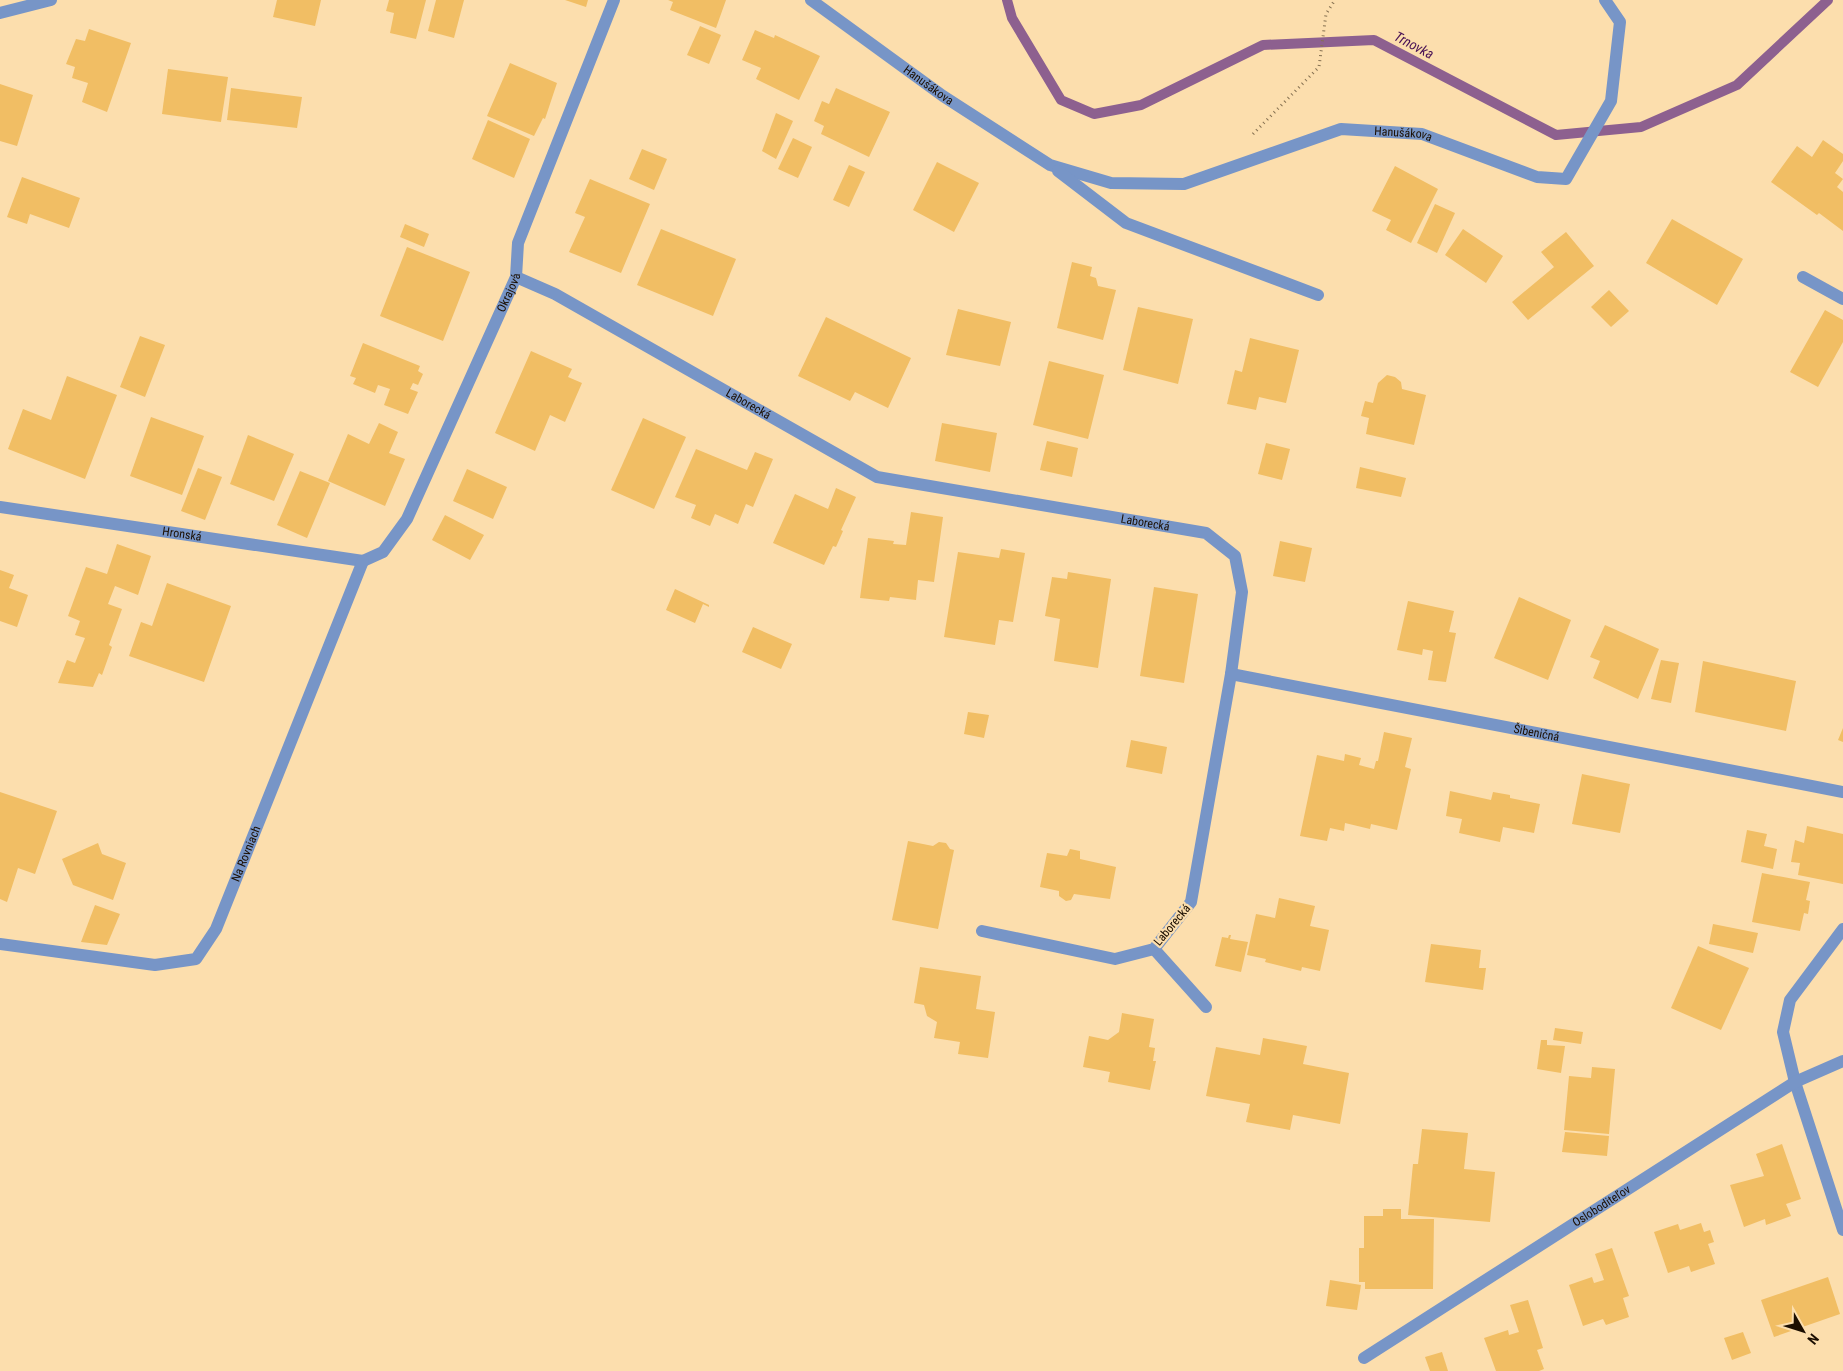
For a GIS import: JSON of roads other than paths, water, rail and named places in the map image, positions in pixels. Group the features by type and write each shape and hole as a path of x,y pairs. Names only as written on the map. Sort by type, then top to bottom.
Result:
{"street":[{"path":"0,13 51,0"},
{"name":"Okrajová","path":"362,562 383,552 407,519 516,277 518,244 614,0"},
{"name":"Hanušákova","path":"811,0 944,96 1050,165 1126,222 1318,295"},
{"name":"Hanušákova","path":"1050,165 1111,184 1184,184 1341,129 1422,134 1537,176 1566,179 1611,101 1620,22 1605,0"},
{"name":"Laborecká","path":"516,277 555,294 877,477 1206,533 1235,556 1242,592 1232,674 1192,902 1154,948 1115,959 982,931"},
{"path":"1803,277 1843,299"},
{"name":"Hronská","path":"0,507 362,562"},
{"name":"Na Rovniach","path":"0,944 155,965 196,959 216,929 362,562"},
{"name":"Šibeničná","path":"1232,674 1843,792"},
{"path":"1843,929 1790,1000 1783,1032 1795,1082 1843,1230"},
{"path":"1154,948 1206,1007"},
{"name":"Osloboditeľov","path":"1364,1358 1795,1082 1843,1061"}],"waterway":[{"name":"Trnovka","path":"1007,0 1012,18 1061,100 1094,114 1141,105 1263,45 1374,40 1556,135 1641,127 1737,85 1828,0"}]}
